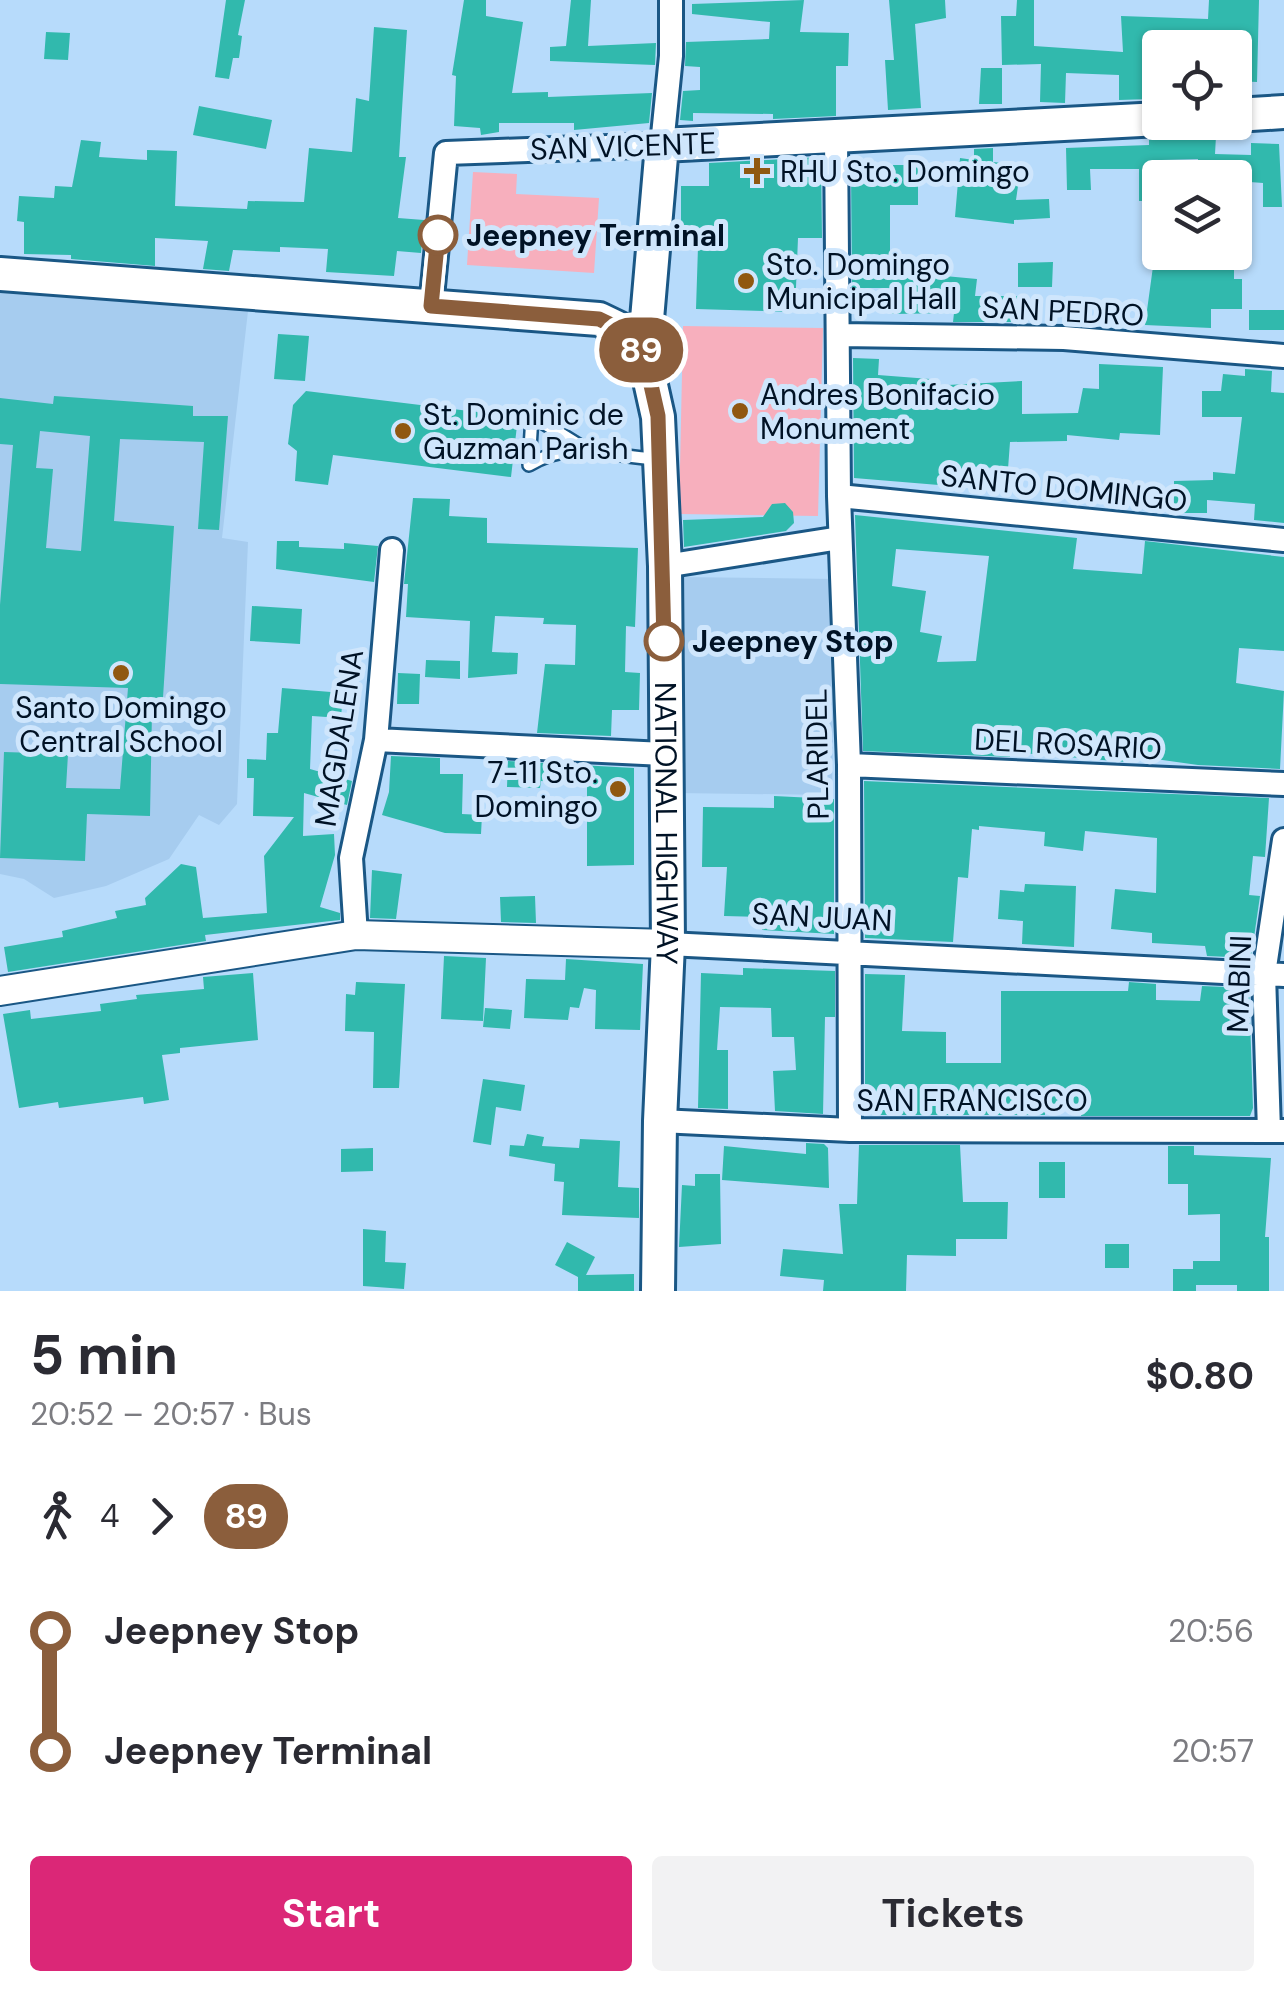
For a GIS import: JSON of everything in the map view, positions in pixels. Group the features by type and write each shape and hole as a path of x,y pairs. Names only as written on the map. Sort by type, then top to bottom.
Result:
{"main road":[{"path":"1252,113 1284,112"},
{"name":"SAN VICENTE","path":"662,145 1142,120"},
{"name":"NATIONAL HIGHWAY","path":"658,1291 668,944 665,566 656,401 644,354 662,145"},
{"path":"0,274 599,319 626,332 644,354"}],"street":[{"path":"662,145 671,56 671,0"},
{"name":"PLARIDEL","path":"836,137 838,496 849,765 850,1130"},
{"name":"SAN VICENTE","path":"431,306 446,153 662,145"},
{"name":"SAN PEDRO","path":"840,335 1064,338 1284,356"},
{"name":"SANTO DOMINGO","path":"838,496 1284,540"},
{"path":"665,566 840,538"},
{"name":"MAGDALENA","path":"356,935 350,858 376,740 392,550"},
{"path":"376,740 664,754"},
{"name":"DEL ROSARIO","path":"849,765 1284,784"},
{"name":"MABINI","path":"1277,1131 1274,974 1284,840"},
{"name":"SAN JUAN","path":"0,991 356,935 847,950 1274,974"},
{"name":"SAN FRANCISCO","path":"660,1121 850,1130 1277,1131"}],"lane":[{"path":"582,447 532,416 529,465 549,453 582,447 660,459"}],"shaded area":[{"path":"473,172 517,174 516,194 599,198 594,273 467,265"},
{"name":"Santo Domingo Central School","path":"0,289 248,311 222,538 248,542 237,804 219,825 199,815 169,859 106,886 54,898 24,879 0,874"},
{"path":"683,326 823,328 818,516 679,514"},
{"path":"679,577 836,579 832,795 676,793"}],"building":[{"path":"226,0 245,0 238,35 242,36 239,58 233,58 229,79 215,77"},
{"path":"464,0 486,0 486,16 523,22 512,93 548,92 548,97 652,93 649,123 574,130 574,123 499,123 499,132 481,135 480,128 454,126 456,76 452,75"},
{"path":"571,0 591,0 588,46 656,43 655,65 550,61 550,47 566,46"},
{"path":"804,0 800,32 849,33 848,66 836,66 836,116 773,119 773,114 693,113 693,121 680,120 683,91 700,90 700,67 685,66 686,42 769,39 770,22 692,14 692,4"},
{"path":"889,0 945,0 946,18 915,24 921,108 888,110 885,60 894,60"},
{"path":"1017,0 1034,0 1034,46 1123,52 1121,16 1208,19 1209,0 1259,0 1257,82 1252,82 1252,30 1142,30 1142,99 1119,100 1119,75 1066,73 1065,103 1040,102 1041,64 1002,65 1001,16 1016,16"},
{"path":"374,27 407,30 399,157 406,157 398,218 424,220 421,253 397,251 394,276 326,272 328,249 280,247 280,252 233,250 229,271 203,269 208,241 155,238 155,266 71,259 71,255 24,254 24,222 17,221 19,196 54,198 55,186 72,187 81,140 101,142 99,157 147,160 147,150 177,151 175,206 247,209 248,201 304,202 309,148 352,152 356,98 369,101"},
{"path":"46,32 70,33 68,60 44,59"},
{"path":"981,68 1002,68 1002,104 979,104"},
{"path":"199,106 272,120 266,149 193,135"},
{"path":"1149,140 1216,140 1215,154 1251,155 1251,143 1279,144 1282,207 1263,207 1263,183 1252,182 1252,160 1142,160 1142,201 1139,169 1090,169 1091,190 1067,190 1066,148 1149,145"},
{"path":"993,148 993,162 1021,165 1016,200 1049,199 1050,218 1014,220 1014,224 955,217 960,158 974,160 974,149"},
{"path":"821,157 822,238 798,238 795,312 696,309 698,247 681,247 681,186 709,186 709,163"},
{"path":"893,165 918,165 918,205 890,205 890,270 934,270 934,275 977,279 975,296 1017,296 1017,322 953,322 954,313 892,314 892,288 852,288 851,172 893,172"},
{"path":"1053,262 1052,287 1018,287 1018,263"},
{"path":"1153,270 1234,270 1234,279 1242,279 1242,309 1211,309 1211,328 1145,325"},
{"path":"1249,310 1284,310 1284,330 1249,330"},
{"path":"278,334 309,336 305,381 274,379"},
{"path":"853,358 879,359 878,375 930,379 929,386 1022,381 1022,414 1078,413 1083,388 1099,389 1099,364 1163,367 1160,435 1120,433 1119,440 1067,435 1067,441 1010,442 1008,469 965,466 963,487 854,478"},
{"path":"1245,369 1272,371 1271,392 1284,393 1284,523 1254,520 1255,504 1207,500 1207,513 1174,513 1174,481 1213,480 1213,472 1235,474 1242,417 1202,417 1202,391 1221,391 1223,374 1245,376"},
{"name":"St. Dominic de Guzman Parish","path":"306,391 518,417 511,477 333,455 328,485 295,481 297,451 288,444 293,405"},
{"path":"54,396 193,406 193,416 228,416 219,530 198,529 204,442 120,439 114,521 174,526 162,713 152,712 150,816 87,814 85,861 0,858 4,752 68,754 66,788 120,789 128,688 0,684 0,605 13,445 0,444 0,398 53,404","holes":["40,431 90,436 81,551 46,548 53,469 36,468"]},
{"path":"413,498 450,499 449,516 487,518 487,543 638,548 635,627 626,626 625,672 640,673 639,710 612,710 611,736 537,733 545,664 575,665 576,625 543,624 544,618 495,616 492,652 518,653 517,674 468,678 470,621 406,617 408,584 404,584"},
{"path":"785,503 793,512 794,523 786,531 684,547 683,520 763,517 772,504"},
{"path":"855,515 1077,538 1073,569 1142,574 1145,541 1284,557 1284,651 1239,648 1236,683 1284,691 1280,769 1198,765 1127,755 1126,762 1010,752 1010,757 863,751","holes":["896,549 989,556 976,661 937,662 942,636 920,632 926,591 892,586"]},
{"path":"277,541 299,541 299,547 344,549 344,543 378,546 374,582 276,569"},
{"path":"252,606 302,609 300,644 250,641"},
{"path":"426,660 460,661 460,679 425,677"},
{"path":"398,673 420,674 419,704 397,704"},
{"path":"282,688 343,693 341,718 312,716 310,769 352,781 347,805 304,793 303,836 334,834 335,855 320,907 340,913 340,920 205,935 206,941 8,972 4,947 63,937 62,931 117,918 115,911 146,905 145,898 181,864 196,867 203,918 267,913 264,856 294,817 253,816 254,778 247,778 247,759 266,760 267,733 278,733"},
{"path":"391,756 440,758 440,774 463,774 462,814 482,815 481,834 445,833 382,815 389,792"},
{"path":"508,761 634,768 634,865 587,866 587,783 541,781 540,788 507,787"},
{"path":"864,781 1269,798 1265,857 1253,856 1249,895 1260,896 1251,958 1207,956 1205,946 1152,943 1152,933 1111,929 1115,889 1156,893 1157,838 1085,831 1083,851 1044,846 1045,832 979,826 979,830 972,829 968,878 958,877 953,942 865,938"},
{"path":"774,796 834,799 834,934 762,930 763,917 724,916 727,867 702,867 703,807 774,808"},
{"path":"372,870 402,874 396,919 370,918"},
{"path":"1025,884 1076,886 1074,947 1022,944 1023,921 998,919 1000,890 1024,892"},
{"path":"535,896 536,923 501,922 500,897"},
{"path":"444,956 486,958 483,1021 441,1019"},
{"path":"566,959 643,964 640,1030 595,1029 596,990 584,988 579,1008 570,1007 568,1020 524,1018 526,979 565,980"},
{"path":"743,968 835,971 835,1017 825,1017 823,1114 775,1111 773,1071 796,1070 794,1037 772,1037 771,1008 720,1007 717,1050 728,1050 728,1109 698,1108 701,973 743,975"},
{"path":"253,973 258,1040 180,1048 180,1053 162,1055 169,1100 144,1104 143,1097 59,1108 58,1102 19,1108 3,1014 30,1010 31,1019 101,1011 100,1004 137,999 136,995 204,989 203,977"},
{"path":"865,974 905,975 902,1031 946,1032 946,1063 1001,1063 1001,991 1128,991 1129,982 1156,984 1156,1000 1200,1001 1202,986 1249,988 1253,1108 1250,1116 1081,1116 1082,1107 1045,1106 1045,1115 865,1115"},
{"path":"356,982 405,984 399,1088 373,1088 374,1032 345,1031 346,994 355,995"},
{"path":"485,1008 512,1010 510,1029 483,1027"},
{"path":"483,1079 525,1085 521,1111 496,1107 491,1145 473,1142"},
{"path":"527,1134 544,1137 542,1146 579,1148 580,1139 620,1141 618,1187 639,1188 639,1218 562,1215 564,1182 554,1181 555,1164 509,1156 510,1145 524,1146"},
{"path":"806,1143 824,1144 828,1148 829,1188 722,1180 724,1146 806,1154"},
{"path":"859,1145 960,1145 963,1202 1008,1202 1007,1239 956,1239 956,1256 907,1255 906,1291 823,1291 824,1280 780,1276 783,1249 843,1254 839,1204 857,1204"},
{"path":"1168,1146 1194,1146 1194,1155 1271,1158 1265,1237 1269,1237 1269,1291 1237,1291 1237,1285 1196,1285 1196,1291 1173,1291 1173,1269 1193,1269 1193,1261 1220,1261 1220,1214 1188,1215 1188,1184 1168,1184"},
{"path":"373,1148 373,1171 341,1172 341,1149"},
{"path":"1039,1162 1065,1162 1065,1198 1039,1198"},
{"path":"695,1174 720,1174 721,1244 679,1247 682,1185 695,1186"},
{"path":"363,1229 386,1231 385,1262 406,1263 404,1289 363,1286"},
{"path":"567,1242 595,1257 586,1275 634,1274 634,1291 578,1291 578,1277 555,1265"},
{"path":"1105,1244 1129,1244 1129,1268 1105,1268"}],"bus line":[{"name":"89","path":"438,235 431,306 599,319 626,332 644,354 658,416 664,641"}],"place":[{"name":"RHU Sto. Domingo","path":"757,171"},
{"name":"Jeepney Terminal","path":"438,235"},
{"name":"Sto. Domingo Municipal Hall","path":"746,281"},
{"name":"Andres Bonifacio Monument","path":"740,411"},
{"name":"St. Dominic de Guzman Parish","path":"403,431"},
{"name":"Jeepney Stop","path":"664,641"},
{"name":"Santo Domingo Central School","path":"121,673"},
{"name":"7-11 Sto. Domingo","path":"618,789"}]}
